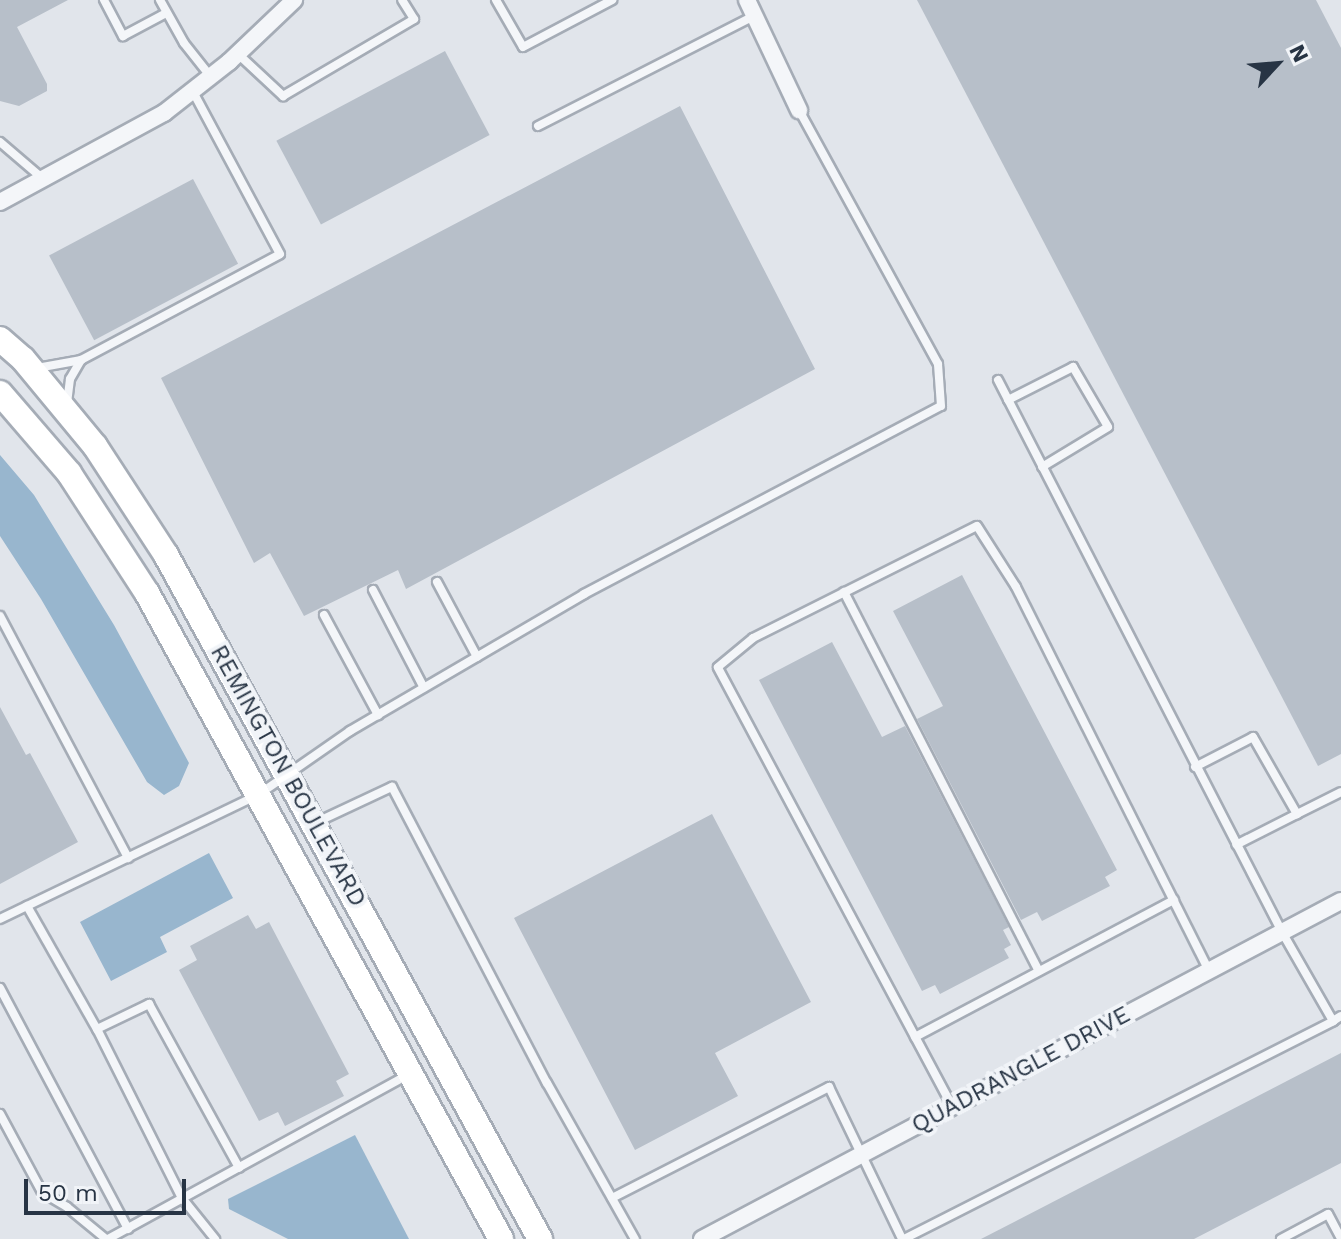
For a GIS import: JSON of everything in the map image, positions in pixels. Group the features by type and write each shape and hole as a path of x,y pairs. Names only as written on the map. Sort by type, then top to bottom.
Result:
{"street":[{"path":"0,202 164,113 238,54 294,0"},
{"path":"747,0 799,110"},
{"name":"REMINGTON BOULEVARD","path":"0,339 31,369 95,446 166,555 540,1239"},
{"name":"REMINGTON BOULEVARD","path":"0,393 69,473 147,593 501,1239"},
{"name":"QUADRANGLE DRIVE","path":"702,1239 1341,901"}],"lane":[{"path":"104,0 123,36 166,13"},
{"path":"160,0 184,43 211,77"},
{"path":"238,54 283,96 414,19 402,0"},
{"path":"496,0 523,47 612,0"},
{"path":"538,126 755,16"},
{"path":"31,369 81,360 280,254 193,92"},
{"path":"0,919 258,795 378,715 584,594 941,406 938,364 799,110"},
{"path":"0,142 43,178"},
{"path":"66,411 70,379 81,360"},
{"path":"1008,400 1073,367 1108,427 1042,467"},
{"path":"612,1198 829,1087 903,1239 1337,1019 1282,932 998,380"},
{"path":"952,1106 718,667 753,638 977,526 1016,587 1210,970"},
{"path":"437,582 477,657"},
{"path":"373,590 424,688"},
{"path":"844,592 1039,971"},
{"path":"324,615 378,715"},
{"path":"0,616 128,858"},
{"path":"1195,767 1253,737 1297,814"},
{"path":"314,823 392,787 547,1083 635,1239"},
{"path":"1236,845 1341,792"},
{"path":"915,1037 1174,900"},
{"path":"27,906 97,1029 182,1198 215,1239"},
{"path":"0,988 128,1229"},
{"path":"97,1029 149,1004 239,1168"},
{"path":"0,1114 42,1192 67,1207 107,1239 410,1074"},
{"path":"1281,1239 1328,1214 1341,1238"}],"water":[{"path":"0,455 34,495 114,625 189,763 179,786 164,795 147,782 41,599 0,536"},
{"path":"209,853 233,898 160,937 167,952 111,981 80,922"},
{"path":"355,1135 409,1239 288,1239 229,1209 228,1199"}],"building":[{"path":"0,0 68,0 17,27 47,84 47,91 19,106 0,101"},
{"path":"917,0 1316,0 1341,48 1341,754 1318,766"},
{"path":"445,51 490,135 321,225 276,141"},
{"path":"680,106 815,369 406,589 398,570 304,616 270,553 254,563 161,378"},
{"path":"193,179 238,264 94,340 49,256"},
{"path":"962,575 1117,870 1105,877 1110,886 1042,921 1037,912 1021,920 917,719 943,706 893,611"},
{"path":"832,642 882,737 905,726 1009,927 1003,930 1011,945 1004,949 1009,958 940,994 935,985 922,991 759,680"},
{"path":"0,707 26,755 30,753 78,842 0,884"},
{"path":"712,814 811,1002 715,1053 738,1096 635,1150 514,918"},
{"path":"248,915 256,929 269,922 349,1074 336,1081 344,1096 285,1126 278,1112 259,1121 179,970 197,960 190,946"},
{"path":"1341,1053 1341,1163 1194,1239 981,1239"}]}
